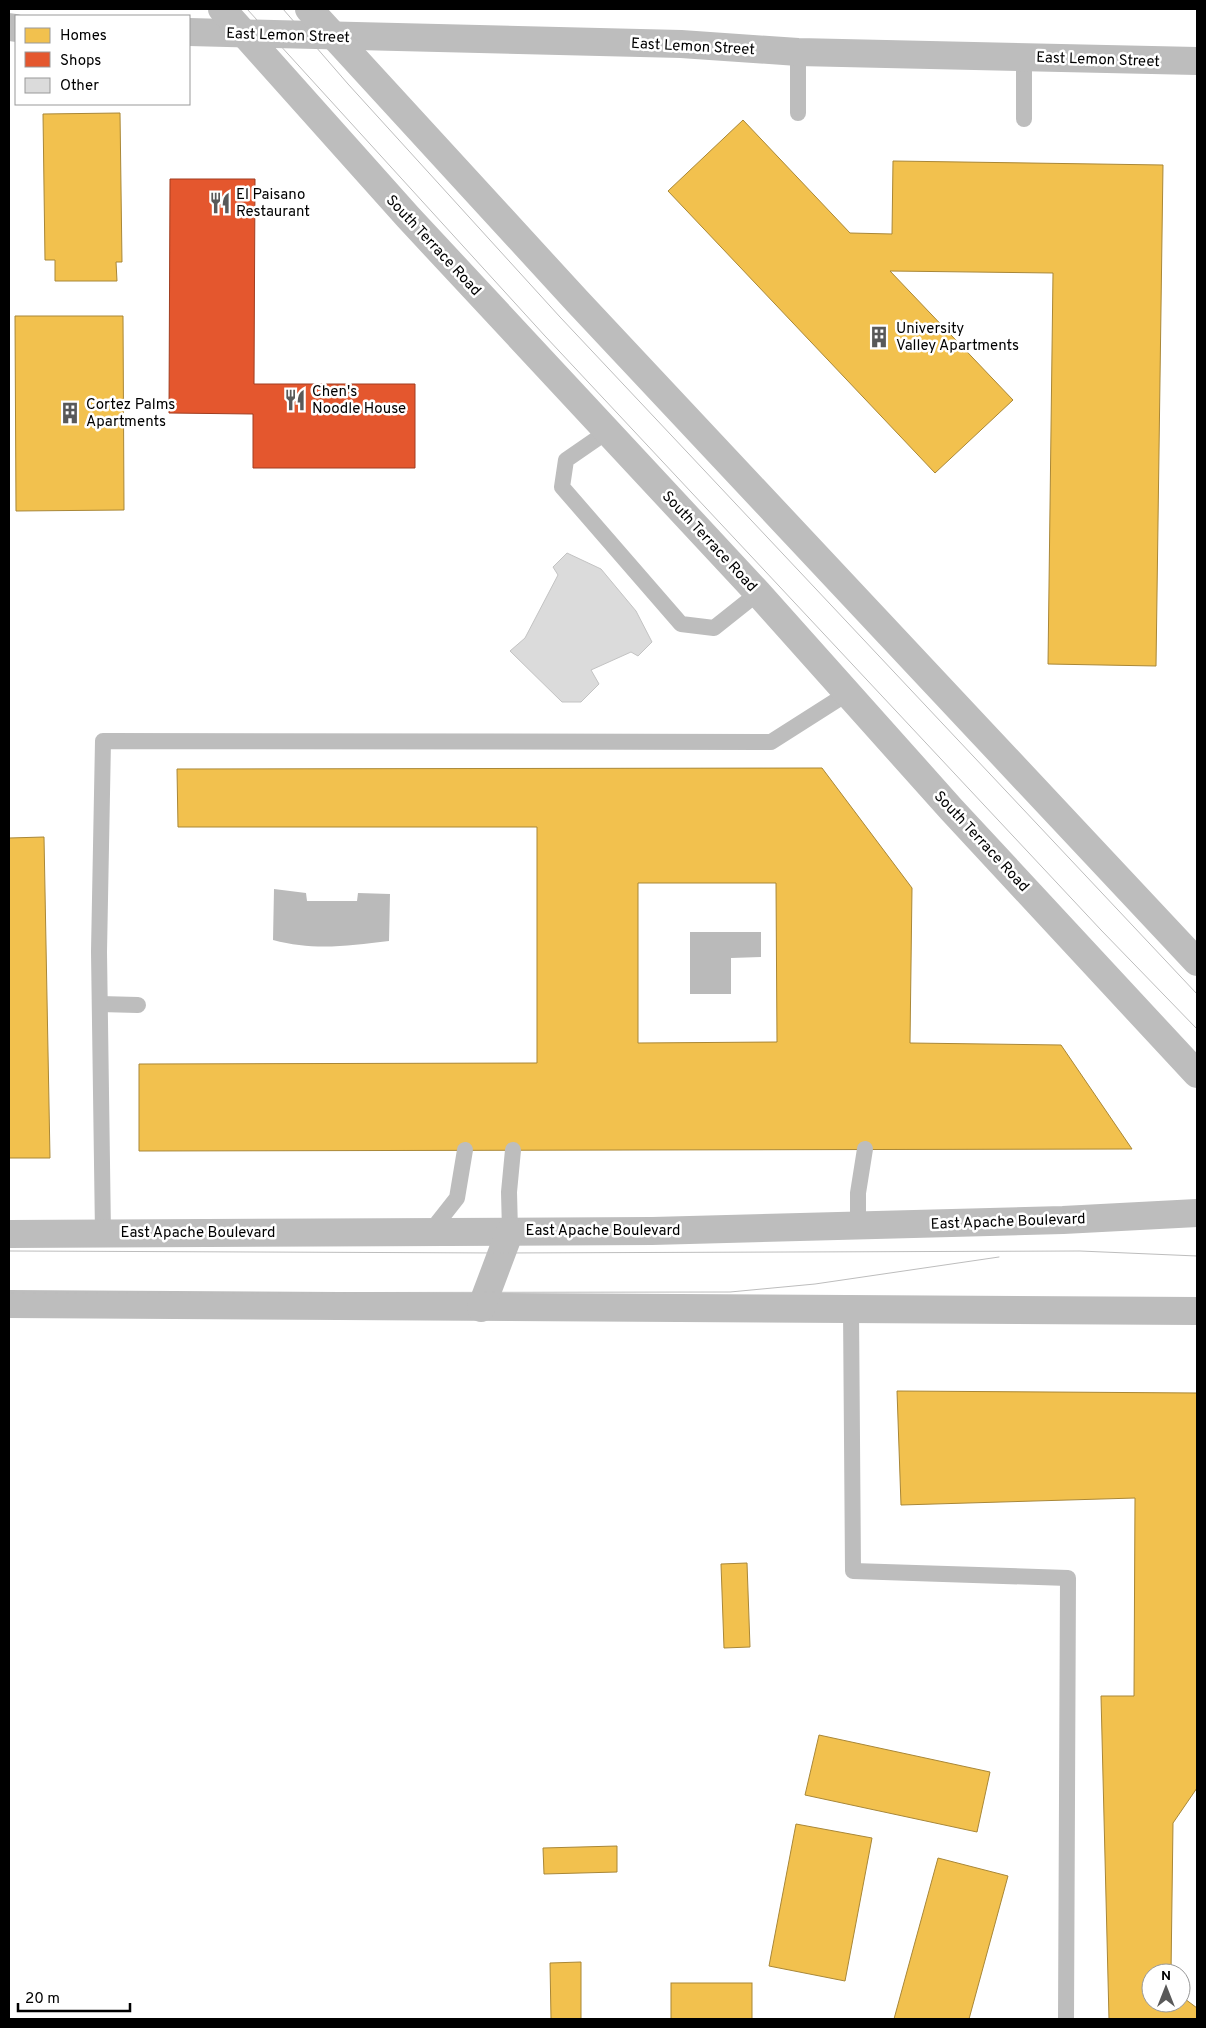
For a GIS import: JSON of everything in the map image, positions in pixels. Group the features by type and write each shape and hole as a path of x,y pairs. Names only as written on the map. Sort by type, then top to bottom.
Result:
{"street":[{"name":"South Terrace Road","path":"222,9 408,217 758,593 958,816 1197,1074"},
{"path":"309,9 591,316 1197,962"},
{"name":"East Lemon Street","path":"190,32 681,44 798,52 1197,61"},
{"name":"East Apache Boulevard","path":"9,1234 652,1231 1063,1220 1197,1213"},
{"path":"481,1308 510,1231"},
{"path":"9,1304 1197,1311"}],"lane":[{"path":"798,52 798,113"},
{"path":"1024,57 1024,119"},
{"path":"608,432 566,460 562,487 681,624 714,628 758,593"},
{"path":"103,1233 100,1004 103,741 771,742 848,693"},
{"path":"100,1004 138,1005"},
{"path":"858,1225 858,1193 865,1149"},
{"path":"431,1231 457,1198 465,1150"},
{"path":"510,1231 509,1192 513,1150"},
{"path":"851,1309 853,1571 1068,1578 1066,2019"}],"shaded area":[{"path":"274,889 306,893 307,901 357,901 358,893 390,894 389,941 345,946 303,946 273,940"},
{"path":"690,932 761,932 761,957 731,958 731,994 690,994"}],"building: Homes":[{"path":"120,113 122,262 116,262 117,281 55,281 55,260 45,260 43,114"},
{"name":"University Valley Apartments","path":"743,120 850,233 892,234 893,161 1163,165 1156,666 1048,664 1053,273 890,271 1013,400 935,473 668,191"},
{"name":"Cortez Palms Apartments","path":"15,316 123,316 124,510 16,511"},
{"path":"822,768 912,888 910,1043 1061,1045 1132,1149 139,1151 139,1064 537,1063 537,827 178,827 177,769","holes":["638,883 776,883 777,1042 638,1043"]},
{"path":"44,837 50,1158 9,1158 9,838"},
{"path":"897,1391 1197,1393 1197,1788 1173,1823 1171,1963 1141,1963 1141,2013 1191,2013 1191,2004 1197,2008 1197,2019 1109,2019 1101,1696 1134,1696 1135,1498 901,1505"},
{"path":"747,1563 750,1647 724,1648 721,1564"},
{"path":"819,1735 990,1772 977,1832 805,1795"},
{"path":"796,1824 872,1838 845,1981 769,1966"},
{"path":"617,1846 617,1872 544,1874 543,1848"},
{"path":"938,1858 1008,1876 969,2019 894,2019"},
{"path":"581,1962 581,2019 551,2019 550,1963"},
{"path":"671,1983 752,1983 752,2019 671,2019"}],"building: Shops":[{"path":"170,179 255,179 254,384 415,384 415,468 253,468 253,414 169,413"}],"building: Other":[{"path":"567,553 601,569 636,611 652,642 638,656 631,652 591,670 599,684 581,702 562,702 510,651 525,638 558,575 553,567"}],"tram line":[{"path":"247,9 545,336 1101,930 1197,1029"},
{"path":"283,9 348,84 560,317 1197,994"},
{"path":"9,1251 502,1253 1080,1251 1197,1256"},
{"path":"9,1293 730,1292 815,1284 999,1257"}],"place":[{"name":"El Paisano Restaurant","path":"220,203"},
{"name":"University Valley Apartments","path":"879,337"},
{"name":"Chen's Noodle House","path":"295,400"},
{"name":"Cortez Palms Apartments","path":"70,413"}]}
